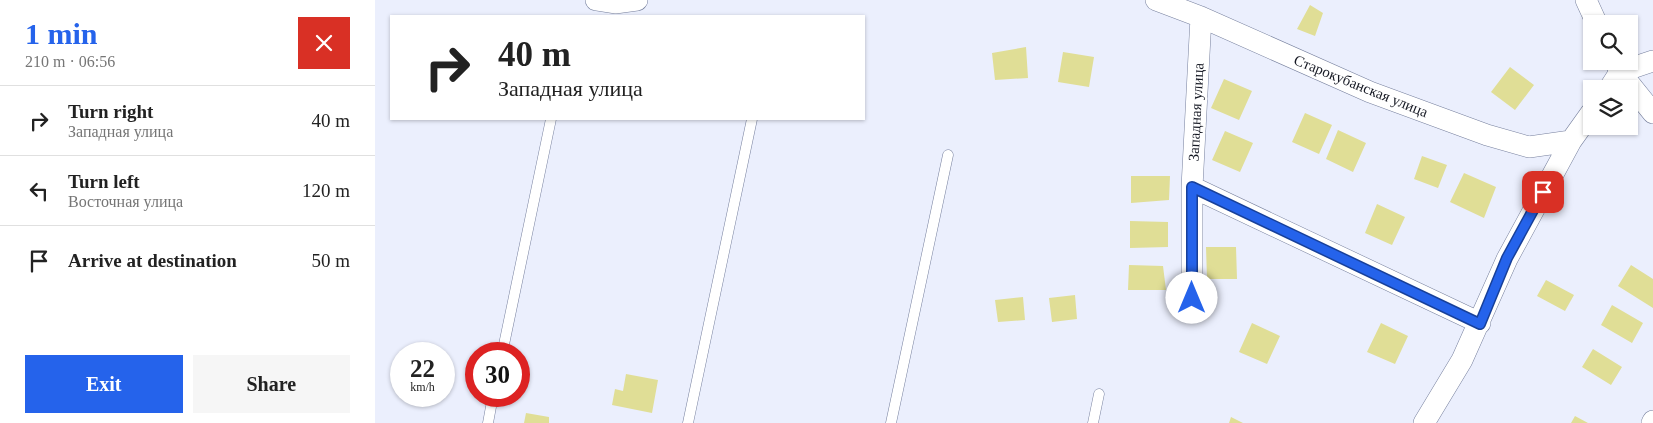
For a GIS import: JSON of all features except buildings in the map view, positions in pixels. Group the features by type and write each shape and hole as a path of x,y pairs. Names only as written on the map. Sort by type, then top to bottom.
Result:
{"street":[{"path":"596,0 615,3 637,0"},
{"name":"Старокубанская улица","path":"1157,0 1201,17 1370,92 1487,135 1529,147 1571,142"},
{"path":"1586,0 1593,15"},
{"name":"Западная улица","path":"1192,298 1192,187 1201,17"},
{"path":"1653,61 1615,74 1653,113"},
{"path":"1424,423 1462,360 1480,324 1507,258 1571,142 1583,125"},
{"path":"1192,187 1480,324"}],"lane":[{"path":"505,342 551,120"},
{"path":"688,423 752,120"},
{"path":"891,423 948,155"},
{"path":"1093,423 1099,394"},
{"path":"488,423 491,407"}],"route":[{"path":"1192,298 1192,187 1480,324 1507,258 1543,192"}]}
